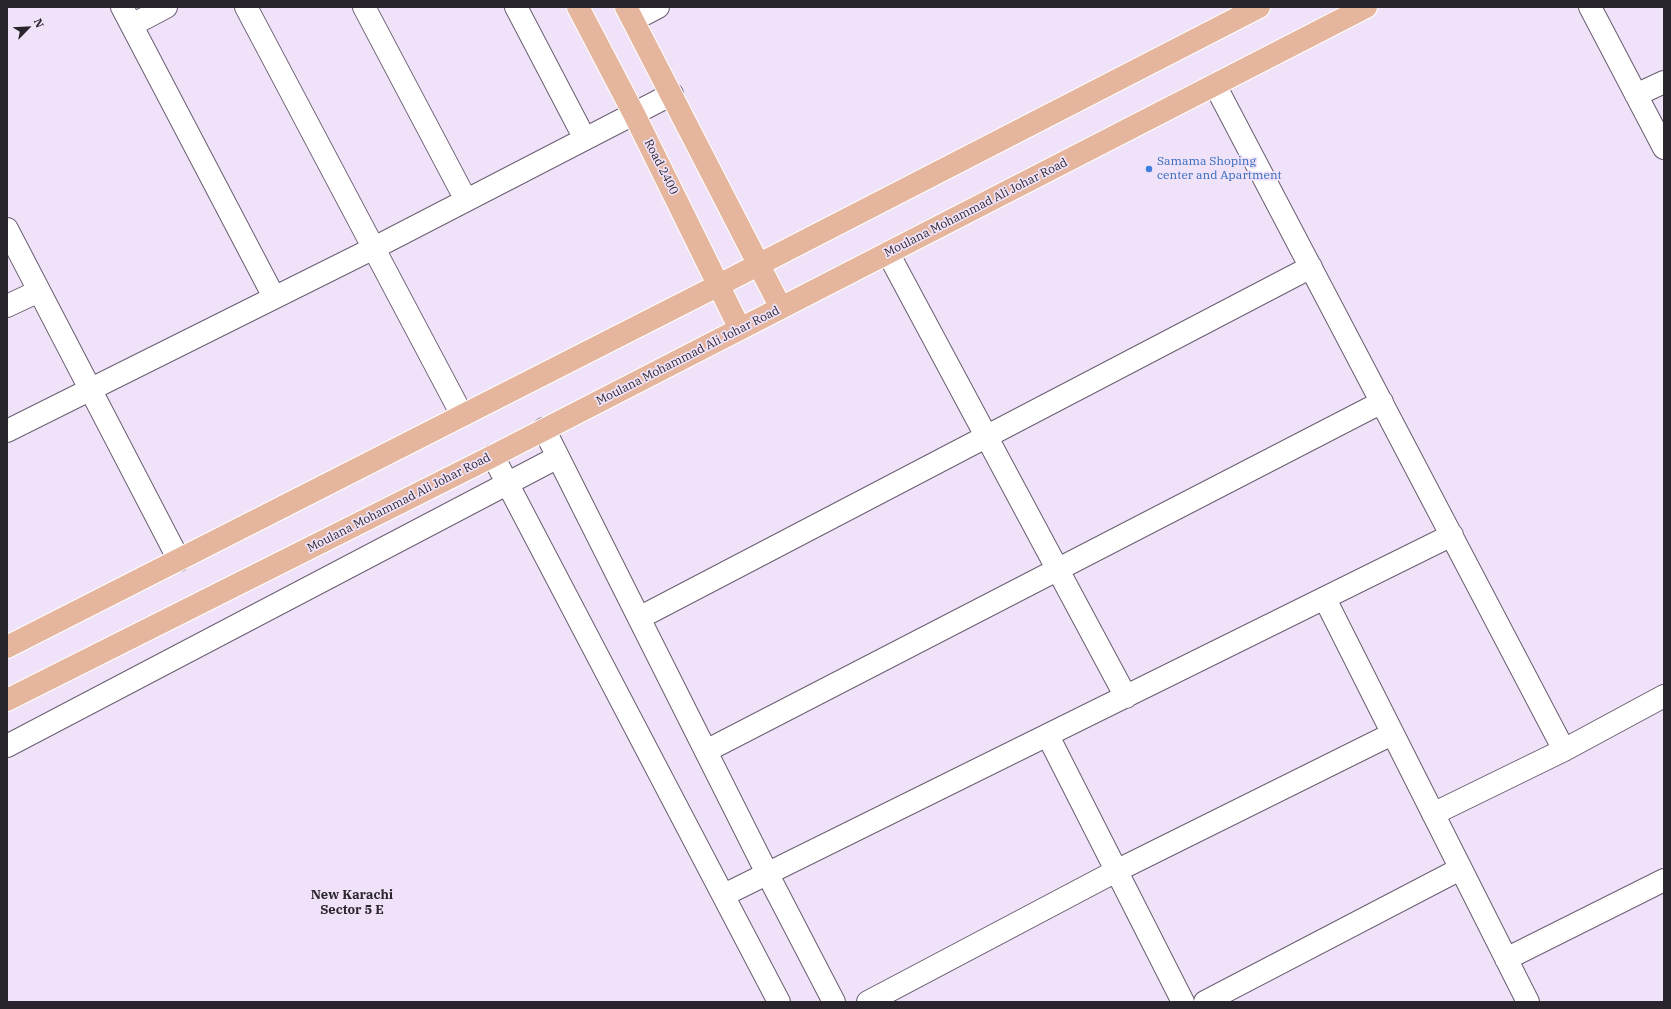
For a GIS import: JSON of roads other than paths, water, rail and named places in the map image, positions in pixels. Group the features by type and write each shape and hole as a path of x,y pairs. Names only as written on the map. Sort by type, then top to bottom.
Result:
{"main road":[{"name":"Road 2400","path":"578,7 634,114 740,329"},
{"path":"7,648 719,285 1259,7"},
{"name":"Moulana Mohammad Ali Johar Road","path":"7,700 493,456 1366,7"},
{"path":"629,13 672,94 758,265 782,308"}],"street":[{"path":"166,7 127,16 274,297"},
{"path":"246,7 462,416"},
{"path":"364,7 466,200"},
{"path":"516,7 584,139"},
{"path":"629,13 658,7"},
{"path":"1590,7 1664,148"},
{"path":"1636,95 1664,82"},
{"path":"1215,85 1564,750"},
{"path":"7,432 90,389 374,248 672,94"},
{"path":"7,229 179,560"},
{"path":"888,253 1126,697"},
{"path":"640,618 1311,267"},
{"path":"7,306 39,291"},
{"path":"706,751 1382,402"},
{"path":"544,429 768,875 834,1002"},
{"path":"493,456 779,1002"},
{"path":"7,746 558,457"},
{"path":"724,895 768,875 1452,535"},
{"path":"1325,599 1528,1002"},
{"path":"1433,814 1564,750 1664,696"},
{"path":"868,1002 1116,871 1392,734"},
{"path":"1048,736 1183,1002"},
{"path":"1205,1002 1460,869"},
{"path":"1506,959 1664,880"}],"place":[{"name":"Samama Shoping center and Apartment","path":"1149,169"}],"district":[{"name":"New Karachi Sector 5 E","path":"352,902"}]}
